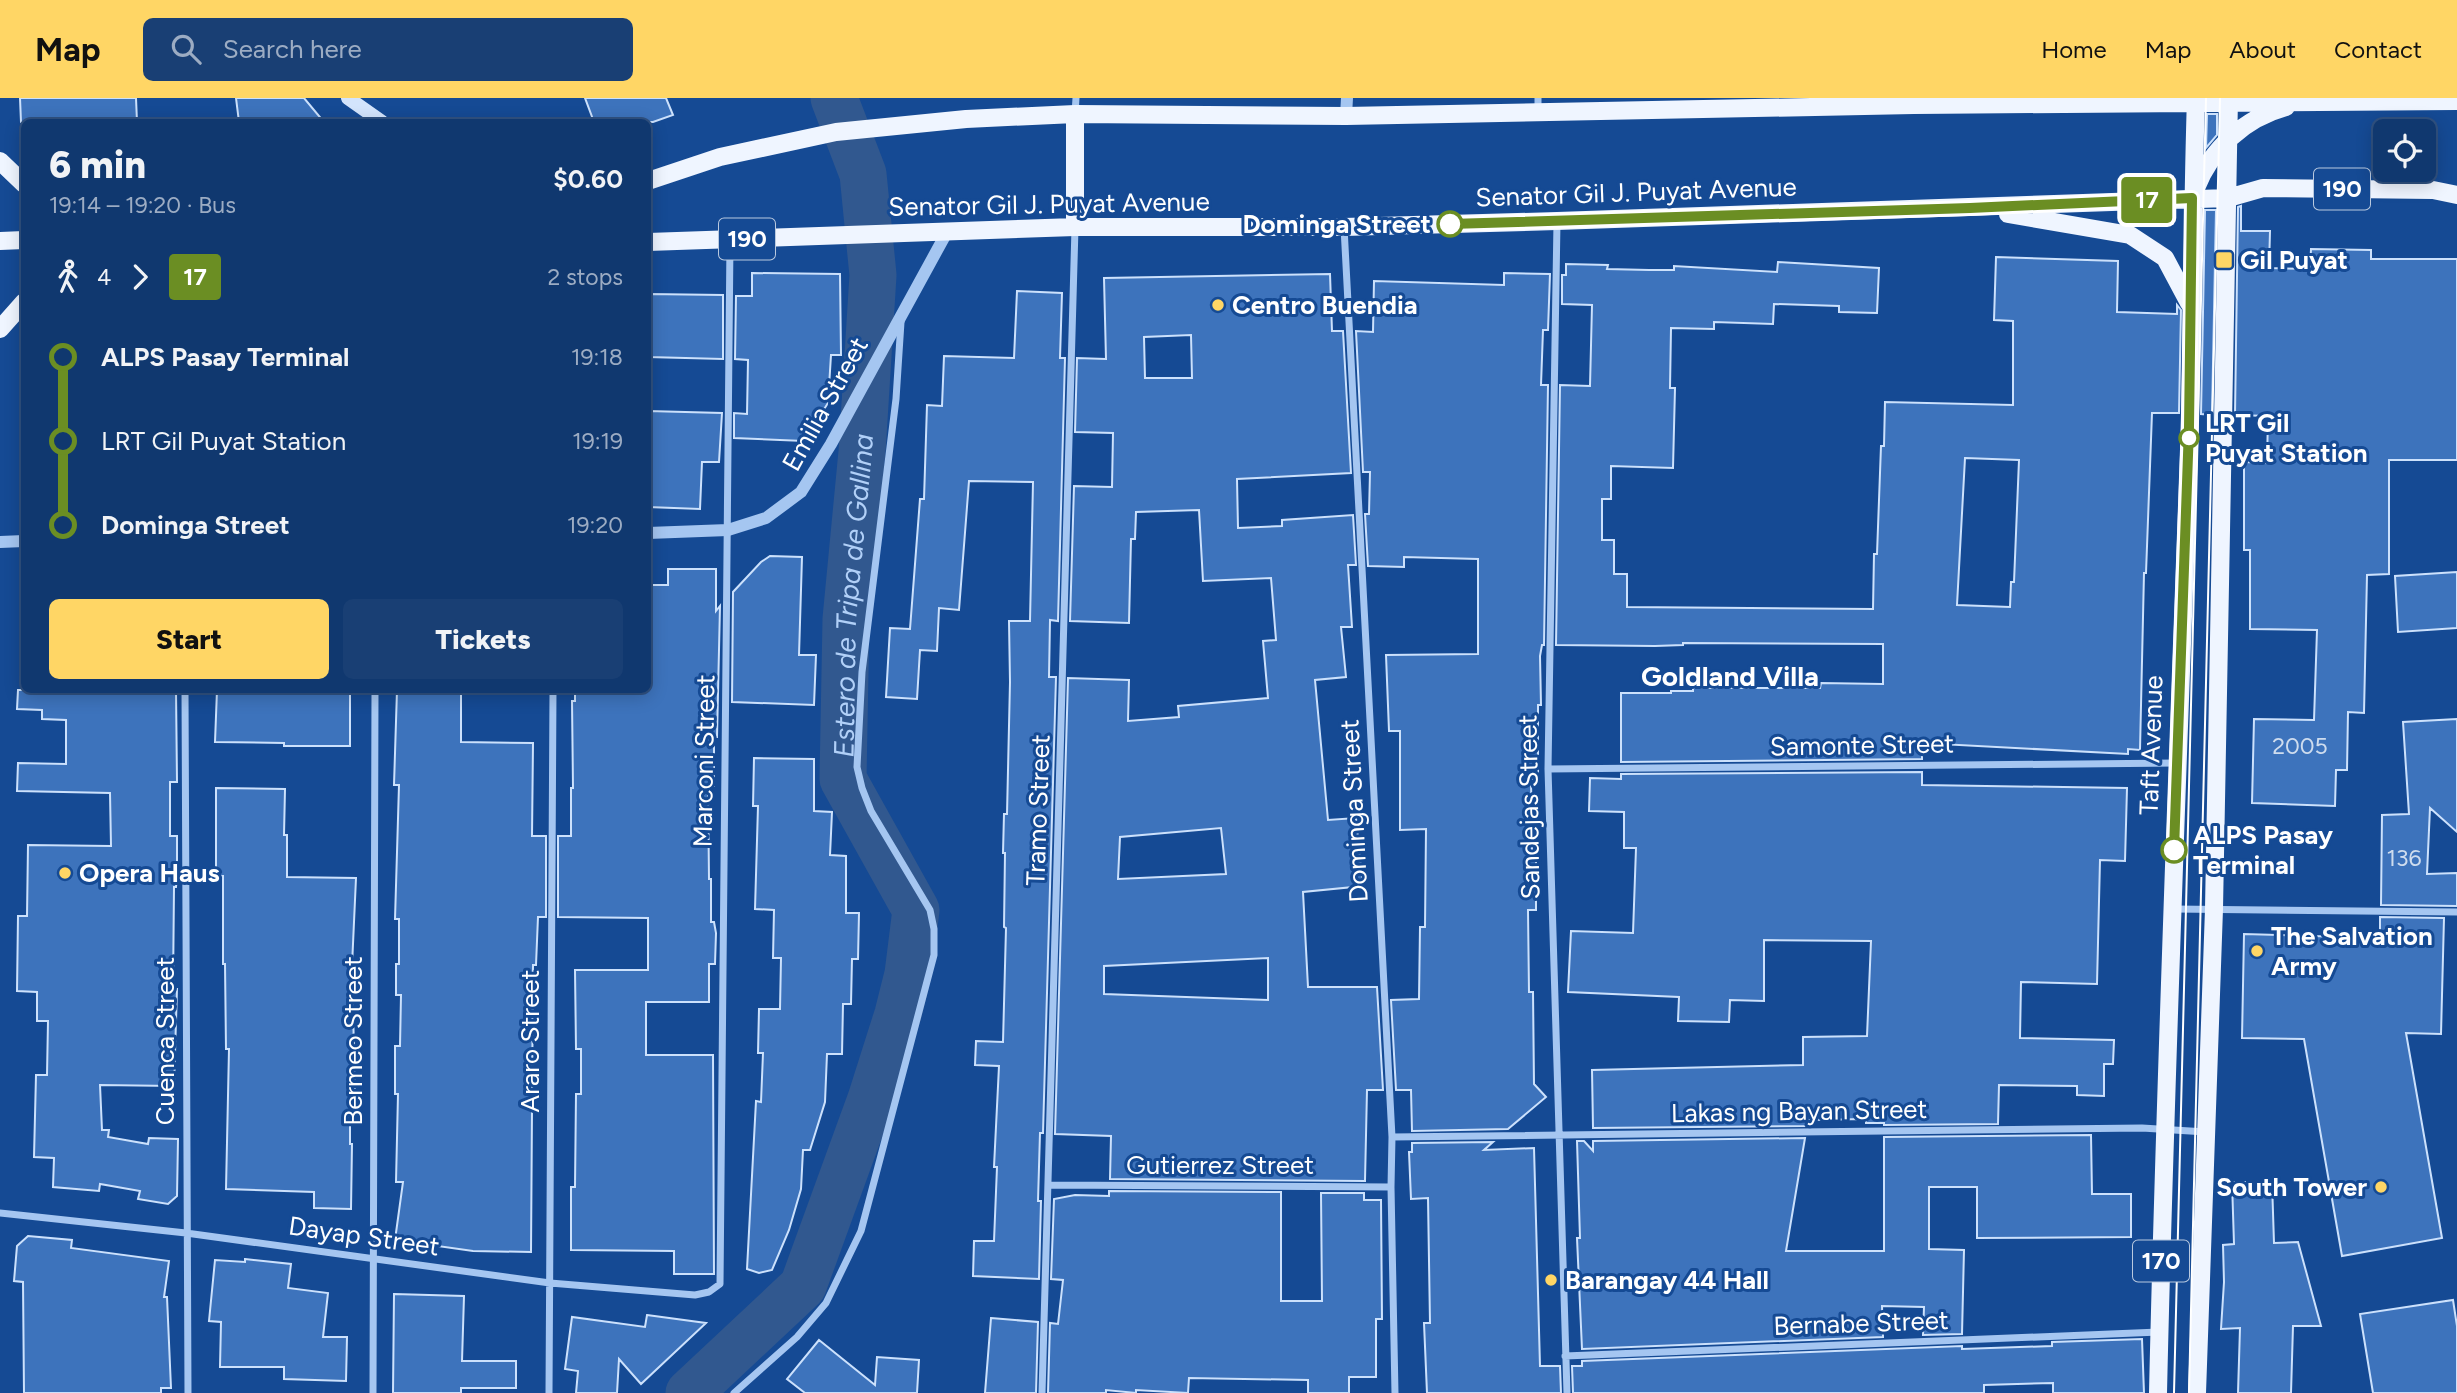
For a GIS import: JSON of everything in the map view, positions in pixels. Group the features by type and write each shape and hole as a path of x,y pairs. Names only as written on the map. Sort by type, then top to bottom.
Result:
{"main road":[{"path":"348,98 378,119"},
{"name":"Taft Avenue","path":"2158,1393 2164,1129 2192,309 2192,198 2196,101"},
{"name":"170","path":"2197,1393 2214,909 2229,101"},
{"path":"2192,198 2201,175 2230,137 2268,112 2312,101"},
{"path":"651,180 720,157 872,127 1075,106 1346,116 1538,106 2457,101"},
{"path":"1074,227 1075,106"},
{"path":"0,161 21,181"},
{"name":"Senator Gil J. Puyat Avenue","path":"651,242 1074,227 1343,227 1970,208 2228,198 2263,188 2433,190 2457,195"},
{"path":"1970,208 2130,235 2165,258 2192,309"},
{"path":"0,241 21,240"},
{"path":"0,329 21,305"}],"street":[{"path":"1346,116 1347,98"},
{"name":"Sandejas Street","path":"1557,221 1548,769 1567,1393"},
{"name":"Tramo Street","path":"1042,1393 1074,227"},
{"name":"Dominga Street","path":"1343,227 1392,1137 1395,1393"},
{"name":"Emilia Street","path":"651,533 728,530 766,518 802,492 947,232"},
{"name":"Marconi Street","path":"720,1284 730,239"},
{"path":"734,1393 797,1337 826,1303 861,1231 934,955 934,929 930,910 872,811 857,767 862,672 896,399 901,314"},
{"path":"0,542 21,541"},
{"name":"Cuenca Street","path":"185,693 188,1393"},
{"name":"Bermeo Street","path":"373,1393 375,693"},
{"name":"Araro Street","path":"549,1393 553,693"},
{"name":"Samonte Street","path":"1548,769 2177,763"},
{"path":"2172,909 2457,912"},
{"name":"Lakas ng Bayan Street","path":"1392,1137 2164,1129 2206,1132"},
{"name":"Gutierrez Street","path":"1049,1185 1391,1187"},
{"name":"Dayap Street","path":"0,1213 186,1233 550,1283 695,1295 709,1292 720,1284"},
{"name":"Bernabe Street","path":"1565,1356 2160,1332"}],"building":[{"path":"20,98 136,98 137,119 21,119 21,122"},
{"path":"236,98 304,98 322,119 239,119"},
{"path":"585,98 666,98 673,115 653,122 651,119 593,119"},
{"path":"2207,114 2217,114 2217,135 2206,148"},
{"path":"2241,206 2241,231 2270,231 2269,268 2310,269 2311,249 2371,250 2371,259 2457,259 2457,460 2389,460 2389,574 2367,575 2364,713 2348,712 2347,770 2336,770 2335,806 2252,803 2254,719 2314,720 2317,630 2250,629 2250,550 2244,550 2244,462 2267,463 2268,416 2235,415 2238,207"},
{"path":"2205,210 2216,210 2212,415 2201,414"},
{"path":"1996,257 2118,261 2117,312 2177,314 2177,305 2181,310 2179,413 2152,413 2144,573 2140,750 2128,749 2128,754 1922,743 1922,759 1621,762 1621,693 1671,693 1693,691 1693,688 1820,688 1821,683 1883,684 1883,644 1556,645 1560,385 1590,386 1592,305 1562,304 1562,275 1566,275 1566,264 1608,265 1607,269 1674,270 1674,266 1777,272 1778,262 1879,268 1877,313 1839,312 1839,306 1774,304 1773,324 1714,322 1714,329 1671,328 1670,388 1675,388 1673,468 1611,466 1611,499 1602,499 1602,540 1614,540 1614,574 1627,574 1627,607 1873,609 1874,554 1877,554 1885,402 2013,405 2013,321 1994,320","holes":["1965,458 2019,460 2014,582 2011,582 2010,607 1957,605"]},
{"path":"752,273 840,274 841,355 831,355 828,403 804,441 734,438 734,413 747,414 748,360 735,359 736,296 752,296"},
{"path":"1504,273 1550,274 1548,330 1543,330 1541,385 1548,385 1544,645 1540,656 1538,779 1531,779 1532,851 1536,851 1536,910 1528,910 1529,992 1533,992 1534,1084 1546,1097 1508,1129 1412,1131 1411,1090 1396,1090 1391,1000 1419,999 1420,927 1425,927 1426,829 1400,830 1400,731 1389,731 1386,655 1478,654 1478,559 1404,557 1404,567 1368,566 1365,514 1369,514 1370,472 1363,472 1356,331 1373,332 1374,281 1504,285"},
{"path":"1330,274 1332,331 1343,331 1351,473 1237,479 1238,528 1282,526 1282,520 1353,515 1356,565 1348,565 1352,627 1341,627 1346,677 1315,680 1328,820 1356,818 1363,886 1303,892 1308,987 1377,987 1383,1090 1367,1090 1365,1181 1110,1179 1111,1136 1055,1134 1068,678 1129,680 1128,721 1179,717 1178,706 1268,698 1263,641 1276,640 1271,578 1203,581 1199,510 1136,512 1135,539 1131,539 1129,623 1070,621 1074,486 1112,487 1113,433 1075,432 1077,358 1106,359 1104,278","holes":["1191,335 1192,378 1145,378 1144,337","1221,828 1226,874 1118,879 1120,837","1268,958 1268,1000 1104,994 1104,966"]},
{"path":"1017,291 1062,293 1060,358 1065,358 1058,621 1050,620 1049,677 1056,677 1043,1133 1040,1133 1038,1201 1041,1201 1039,1279 973,1276 974,1241 994,1241 997,1167 994,1167 999,1066 975,1065 976,1041 1003,1042 1006,928 1003,853 1004,814 1007,814 1009,621 1030,621 1033,482 969,481 959,610 939,608 937,651 920,650 917,699 886,697 890,628 910,629 920,499 924,499 927,405 942,406 944,356 1014,358"},
{"path":"651,294 723,295 723,359 651,357"},
{"path":"651,411 722,413 719,462 702,462 700,509 651,507"},
{"path":"770,556 802,557 799,655 816,655 814,705 732,702 733,592"},
{"path":"668,569 716,569 716,611 720,606 717,737 714,737 714,786 708,786 709,879 711,922 714,922 716,933 715,964 709,964 709,1002 646,1002 646,1055 713,1055 714,1274 674,1274 674,1251 571,1250 576,1094 581,1094 581,1049 576,1049 575,970 648,970 648,918 558,917 558,836 571,836 572,701 575,701 575,693 651,693 651,585 668,585"},
{"path":"2457,572 2457,628 2398,632 2395,576"},
{"path":"18,690 21,690 21,693 176,693 177,782 170,782 170,836 177,836 177,876 174,887 173,989 177,989 174,1086 100,1085 102,1130 109,1130 108,1137 148,1144 149,1138 178,1139 177,1196 168,1204 138,1199 140,1191 100,1184 99,1191 53,1187 54,1158 34,1157 36,1075 47,1075 48,1021 37,1021 37,992 17,991 18,916 27,916 28,845 111,846 110,793 17,791 18,763 66,764 66,720 42,719 42,710 17,709"},
{"path":"217,693 350,693 350,746 215,742"},
{"path":"397,693 461,693 461,742 533,743 532,836 546,836 546,917 538,917 536,965 533,965 531,1252 473,1251 395,1240 403,1182 396,1182 398,1094 395,1094 395,1046 400,1046 401,995 396,995 399,919 395,919 399,785 394,785"},
{"path":"2457,719 2457,832 2430,808 2427,874 2457,873 2457,906 2381,905 2382,815 2409,814 2403,722"},
{"path":"754,758 814,759 814,811 832,812 830,855 846,856 846,913 859,913 858,959 852,959 851,1004 843,1004 842,1054 827,1054 825,1102 810,1150 803,1150 801,1189 789,1230 772,1270 759,1273 747,1269 756,1101 761,1102 763,1053 758,1053 759,1009 780,1009 781,958 773,958 774,910 755,909 758,806 753,806"},
{"path":"1922,772 1922,785 2127,788 2125,861 2100,860 2097,984 2021,982 2020,1038 2114,1040 2113,1064 2104,1064 2104,1096 2077,1095 2077,1086 1999,1085 1998,1124 1884,1125 1866,1123 1866,1119 1808,1120 1807,1126 1593,1128 1592,1070 1803,1065 1803,1037 1867,1036 1871,941 1764,940 1764,1001 1730,1000 1729,1022 1678,1021 1679,997 1568,992 1571,931 1633,933 1636,848 1624,848 1624,812 1589,811 1590,778 1621,779 1621,774"},
{"path":"216,788 285,789 287,877 356,878 352,966 355,1093 350,1093 351,1209 314,1208 314,1192 226,1189 229,1049 226,1049 223,964 223,876 216,876"},
{"path":"2380,917 2444,918 2441,1034 2406,1033 2442,1238 2342,1256 2304,1039 2242,1038 2244,934 2380,938"},
{"path":"2091,1135 2092,1194 2131,1194 2131,1237 1977,1238 1977,1187 1929,1187 1929,1249 1964,1250 1962,1334 1923,1335 1924,1307 1882,1306 1883,1337 1582,1349 1577,1238 1580,1238 1577,1141 1584,1141 1593,1151 1593,1141 1805,1138 1786,1251 1884,1251 1884,1137"},
{"path":"1493,1142 1484,1150 1534,1148 1540,1366 1560,1366 1561,1393 1427,1393 1424,1323 1430,1323 1428,1198 1411,1199 1409,1152 1412,1152 1412,1143"},
{"path":"2232,1182 2272,1182 2274,1243 2298,1242 2321,1326 2293,1326 2291,1393 2238,1393 2240,1328 2221,1329 2223,1245 2234,1244"},
{"path":"1109,1191 1281,1192 1281,1301 1322,1301 1321,1193 1364,1193 1364,1200 1381,1200 1382,1319 1376,1319 1376,1377 1349,1377 1349,1393 1308,1393 1308,1380 1189,1378 1188,1393 1106,1390 1106,1393 1048,1393 1050,1323 1058,1324 1063,1280 1051,1279 1054,1199 1075,1195 1109,1196"},
{"path":"28,1236 72,1240 71,1248 169,1261 164,1297 167,1297 171,1388 161,1388 161,1393 24,1393 23,1282 14,1281 17,1246"},
{"path":"245,1259 291,1264 288,1288 328,1293 323,1337 347,1337 346,1381 284,1379 284,1367 220,1367 221,1322 209,1321 215,1260 245,1262"},
{"path":"394,1294 464,1296 462,1361 516,1361 516,1388 461,1388 461,1393 393,1393"},
{"path":"2453,1300 2457,1326 2457,1393 2373,1393 2360,1314"},
{"path":"647,1315 706,1323 641,1384 619,1359 617,1393 576,1393 578,1371 565,1369 572,1317 645,1327"},
{"path":"991,1318 1038,1322 1036,1393 985,1393"},
{"path":"2142,1339 2144,1393 2053,1393 2053,1383 1984,1385 1984,1393 1573,1393 1572,1366 1582,1366 1582,1361 1962,1346 1962,1349 2052,1346 2052,1342"},
{"path":"819,1340 875,1385 877,1357 919,1360 917,1393 805,1393 787,1379"}],"waterway":[{"name":"Estero de Tripa de Gallina","path":"689,1393 803,1286 871,1099 898,1014 908,974 916,910 843,779 846,619 862,452 873,275 863,174 834,98"}],"tram line":[{"path":"2174,1393 2206,98"},
{"path":"2189,1393 2220,98"}],"bus line":[{"name":"17","path":"1450,224 1970,208 2192,198 2189,427 2174,850"}],"place":[{"name":"Dominga Street","path":"1450,224"},
{"name":"Gil Puyat","path":"2224,260"},
{"name":"Centro Buendia","path":"1218,305"},
{"name":"LRT Gil Puyat Station","path":"2189,438"},
{"name":"ALPS Pasay Terminal","path":"2174,850"},
{"name":"Opera Haus","path":"65,873"},
{"name":"The Salvation Army","path":"2257,951"},
{"name":"South Tower","path":"2381,1187"},
{"name":"Barangay 44 Hall","path":"1551,1280"}],"district":[{"name":"Goldland Villa","path":"1730,676"}]}
